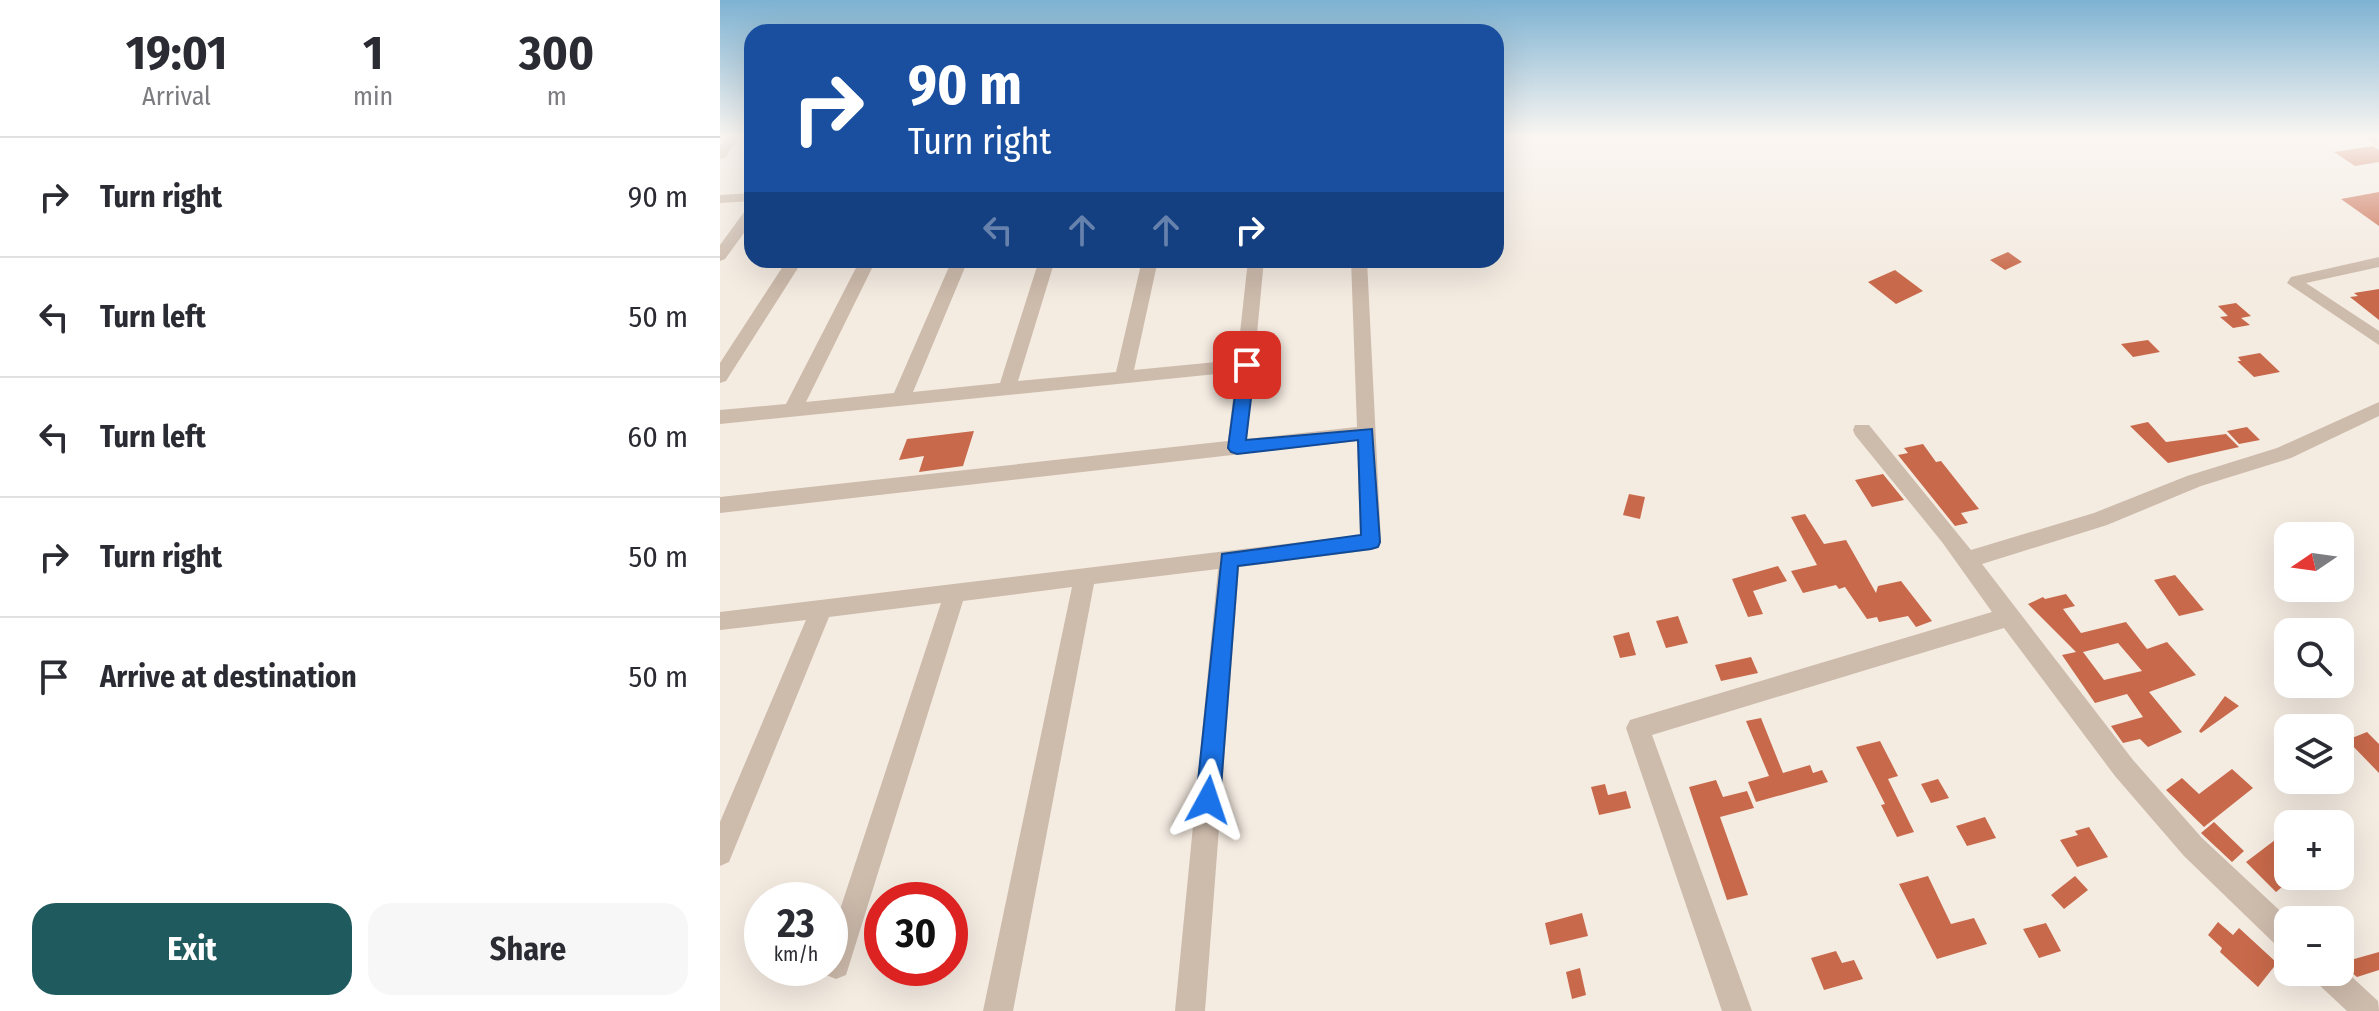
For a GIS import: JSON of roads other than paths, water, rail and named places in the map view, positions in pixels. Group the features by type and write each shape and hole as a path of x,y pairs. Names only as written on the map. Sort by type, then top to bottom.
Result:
{"street":[{"path":"720,199 744,198"},
{"path":"720,256 744,222"},
{"path":"2379,262 2297,280 2295,283 2379,339"},
{"path":"720,377 790,268"},
{"path":"793,409 864,268"},
{"path":"901,399 957,268"},
{"path":"1007,388 1044,268"},
{"path":"1124,377 1148,268"},
{"path":"1237,448 1255,268"},
{"path":"720,621 1371,542 1359,268"},
{"path":"720,417 1247,365"},
{"path":"1967,560 2100,519 2194,481 2284,453 2379,408"},
{"path":"1862,430 1967,560 2062,690 2154,802 2193,847 2274,924"},
{"path":"720,505 1366,433"},
{"path":"1190,1011 1229,560"},
{"path":"998,1011 1085,576"},
{"path":"848,927 955,592"},
{"path":"720,853 822,608"},
{"path":"1737,1011 1638,728 2008,617"},
{"path":"2341,986 2368,1011"}]}
